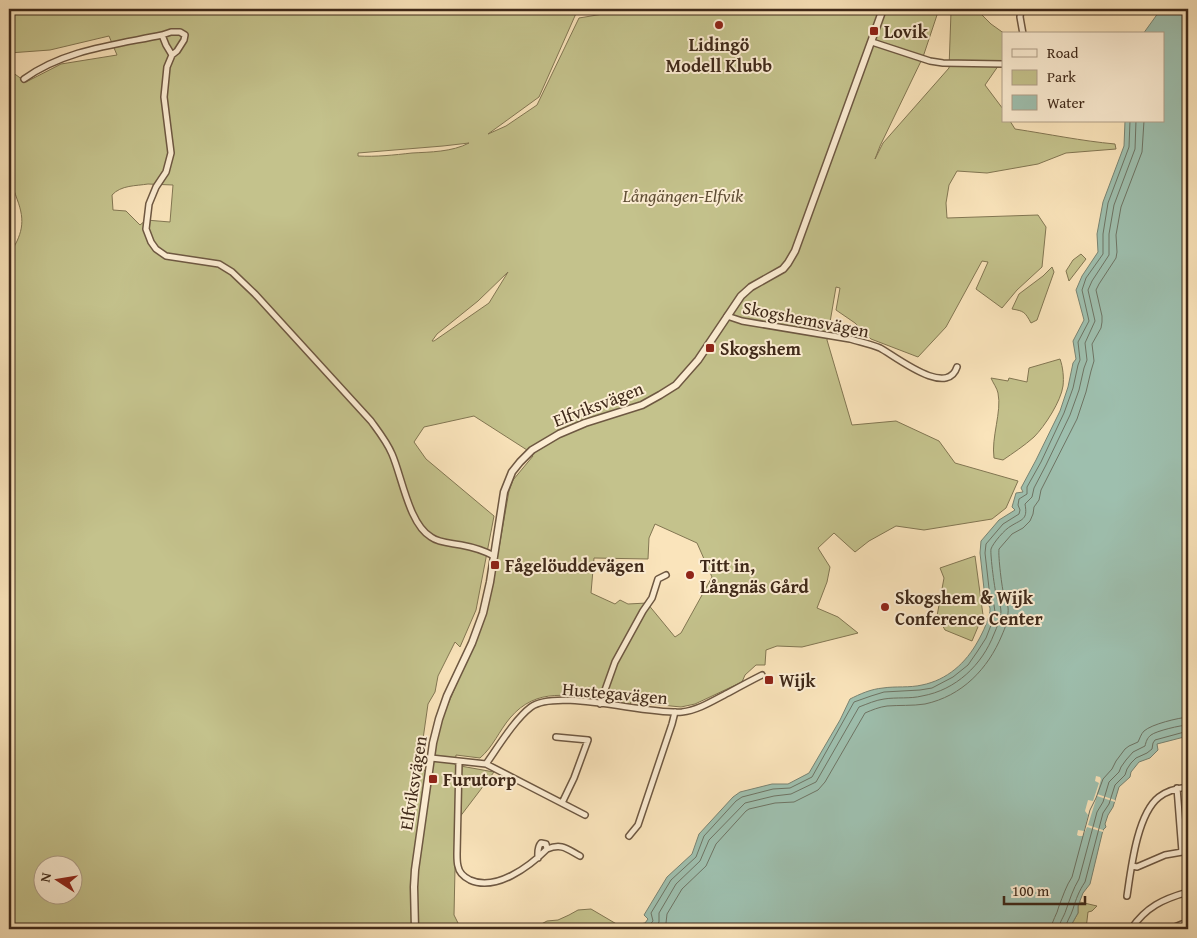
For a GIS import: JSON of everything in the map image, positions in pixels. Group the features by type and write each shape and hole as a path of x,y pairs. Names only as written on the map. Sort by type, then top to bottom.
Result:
{"street":[{"name":"Elfviksvägen","path":"415,929 415,870 435,735 445,702 472,643 483,613 506,485 516,467 526,455 541,445 576,427 642,405 676,384 690,369 745,291 783,269 792,257 883,9"},
{"path":"1021,9 1020,17 1023,32"},
{"path":"24,79 56,60 80,51 171,32 180,32 185,36 166,67 164,97 171,153 166,172 156,187 149,204 146,229 151,242 156,249 166,256 220,264 232,272 371,421 384,438 392,453 416,521 425,533 435,539 482,550 494,556"},
{"path":"162,35 172,55"},
{"path":"872,42 930,62 1002,64"},
{"name":"Skogshemsvägen","path":"727,316 742,321 864,343 879,348 913,368 937,378 945,378 953,374 957,367"},
{"path":"600,704 615,662 652,598 658,579 666,575"},
{"name":"Hustegavägen","path":"486,764 520,718 533,706 563,700 675,712 692,710 762,675"},
{"path":"629,836 638,826 675,712"},
{"path":"556,737 588,740 574,778 562,803"},
{"path":"431,758 486,764 585,815"},
{"path":"459,762 457,854 458,867 462,876 471,881 486,883 498,880 528,866 547,849 560,846 580,856"},
{"path":"1127,896 1139,834 1147,812 1158,797 1167,791 1188,787"},
{"path":"1132,866 1138,867 1165,856 1185,852 1178,788"},
{"path":"538,858 539,845 541,843 546,844 547,849"},
{"path":"1131,929 1139,918 1159,902 1188,892"},
{"path":"1170,929 1188,922"}],"green space":[{"name":"Långängen-Elfvik","path":"13,9 578,9 539,97 488,134 506,126 537,105 579,18 633,9 939,9 923,57 875,159 883,143 949,68 951,12 953,9 978,9 991,24 1002,32 1002,60 985,85 1002,108 1002,122 1011,122 1015,129 1115,144 1116,149 1066,153 1038,164 987,173 957,171 949,185 946,203 947,218 1038,215 1046,227 1042,267 1017,290 1002,308 976,289 988,262 982,261 946,327 918,357 871,339 855,323 836,310 840,288 836,287 827,340 852,425 896,421 939,441 955,463 1018,481 1006,508 992,519 924,530 896,526 869,541 855,552 834,533 818,548 830,567 827,582 817,608 838,617 858,633 802,647 777,646 766,650 765,665 756,665 745,675 742,682 695,704 681,707 631,702 630,705 607,702 607,700 555,695 543,697 531,701 520,708 502,728 489,749 480,758 456,755 455,765 494,772 456,822 454,915 461,929 9,929 9,255 20,235 22,222 20,207 9,181 9,70 26,82 61,64 117,55 109,36 50,50 9,53 9,14","holes":["469,143 441,151 385,156 358,156 358,153","148,184 173,185 170,222 146,220 140,225 126,211 113,210 112,195 120,189","508,272 489,303 432,341 437,334 478,301","474,416 527,450 533,456 513,480 509,491 485,617 443,716 436,737 432,766 418,774 428,704 435,692 438,676 455,642 460,647 476,610 494,516 426,459 414,442 424,427","655,524 697,543 712,577 681,633 675,637 647,603 628,604 620,600 615,604 591,593 594,558 648,559 649,538"]},
{"path":"1081,254 1086,259 1069,281 1066,271 1073,260"},
{"path":"1052,267 1054,272 1037,320 1031,323 1024,313 1012,309 1019,294"},
{"path":"1060,359 1063,372 1062,392 1047,420 1034,437 1003,460 994,458 993,450 999,400 991,378 1008,381 1009,378 1027,382 1029,368"},
{"path":"975,556 983,615 972,641 945,630 937,616 944,578 940,568"},
{"path":"1080,902 1097,906 1088,912 1086,929 1069,929 1078,913"},
{"path":"591,909 625,929 532,929 547,921 558,920 578,910"}],"water":[{"path":"1161,9 1188,9 1188,736 1157,744 1158,750 1150,758 1139,762 1131,772 1130,777 1119,787 1105,824 1106,827 1103,830 1090,884 1083,893 1078,906 1078,913 1069,929 640,929 640,924 645,923 648,919 644,915 667,877 692,854 699,834 733,797 740,792 772,784 788,784 809,773 850,699 874,689 917,686 940,679 962,663 978,641 990,611 985,598 980,553 981,541 999,520 1015,510 1012,507 1016,493 1023,492 1021,488 1060,411 1073,363 1076,359 1073,341 1084,320 1076,290 1082,276 1098,252 1097,234 1103,202 1124,146 1125,122 1164,122 1164,32 1144,32"}],"pier":[{"path":"1096,776 1101,779 1097,794 1115,800 1115,802 1097,796 1088,825 1103,830 1103,832 1087,827 1083,836 1079,836 1077,835 1078,830 1084,831 1088,815 1085,811 1088,800 1093,801 1099,783 1095,781"}],"place":[{"name":"Lidingö Modell Klubb","path":"719,25"},
{"name":"Lovik","path":"874,31"},
{"name":"Skogshem","path":"710,348"},
{"name":"Fågelöuddevägen","path":"495,565"},
{"name":"Titt in, Långnäs Gård","path":"690,575"},
{"name":"Skogshem & Wijk Conference Center","path":"885,607"},
{"name":"Wijk","path":"769,680"},
{"name":"Furutorp","path":"433,779"}]}
